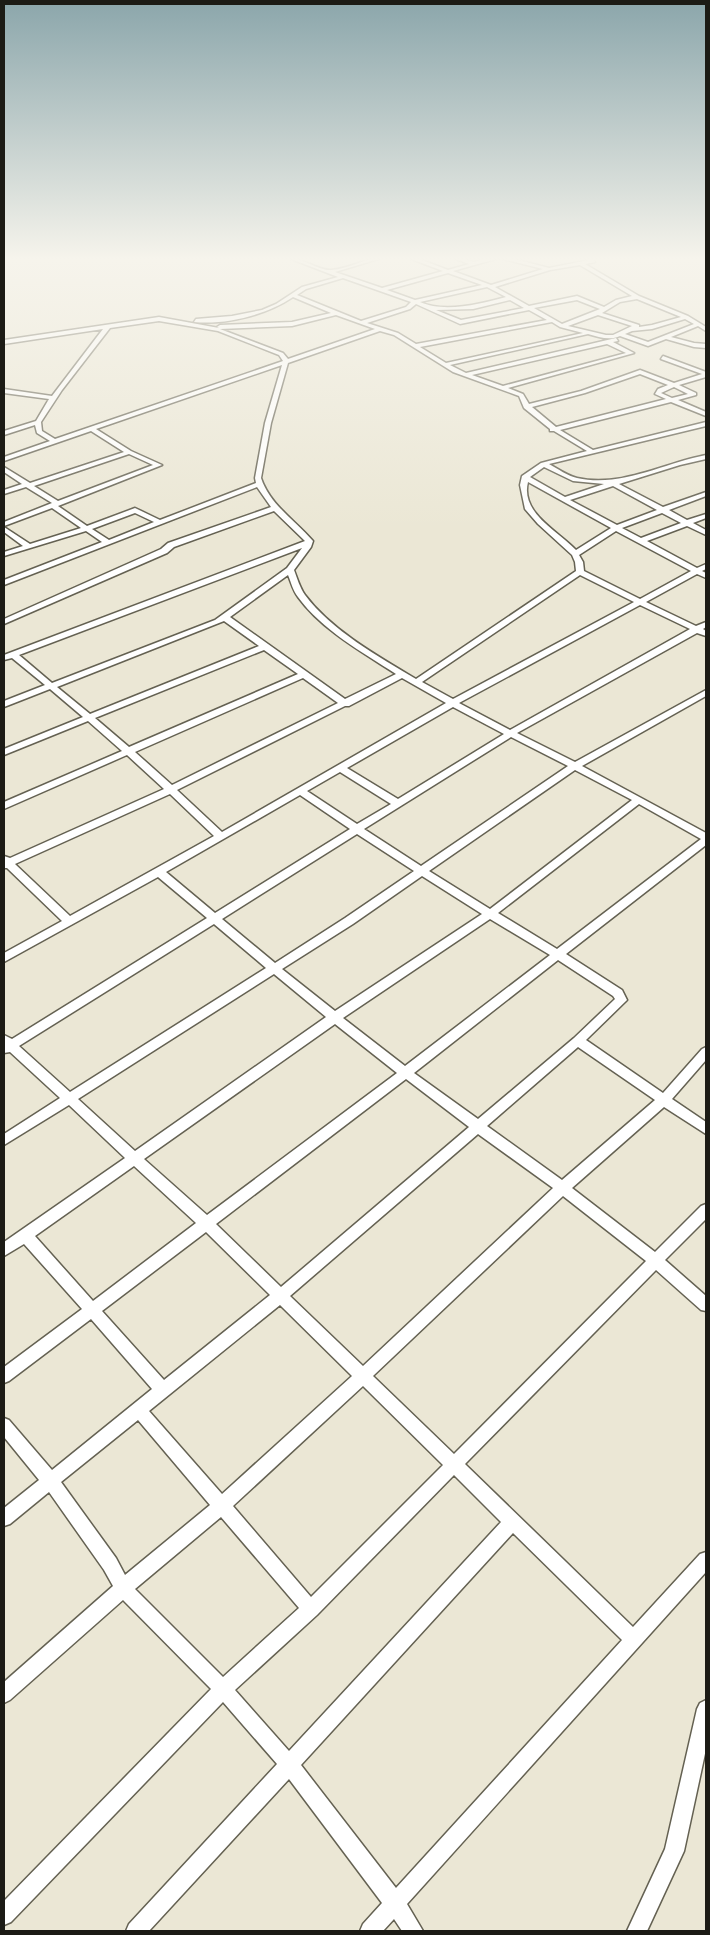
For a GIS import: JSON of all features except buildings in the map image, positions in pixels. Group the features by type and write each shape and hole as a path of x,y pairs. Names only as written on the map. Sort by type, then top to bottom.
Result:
{"street":[{"path":"54,442 39,432 38,422 53,398 92,347"},
{"path":"267,347 275,350 286,360"},
{"path":"4,459 325,347"},
{"path":"418,347 464,375 505,387 521,395 526,407 552,430 579,441 592,452"},
{"path":"443,364 525,347"},
{"path":"464,375 584,347"},
{"path":"505,387 631,353 619,347"},
{"path":"663,358 706,375"},
{"path":"286,360 268,423 259,484 275,508 291,521 309,544"},
{"path":"526,407 583,392 640,372 695,393 552,430"},
{"path":"706,375 674,385 657,393 706,414"},
{"path":"4,391 53,398"},
{"path":"4,433 38,422"},
{"path":"580,572 579,562 575,554 530,510 522,490 524,477 535,468 544,464 706,424"},
{"path":"4,524 159,466 129,452 90,428"},
{"path":"4,492 129,452"},
{"path":"565,499 612,483 706,456"},
{"path":"544,464 575,480 612,483 706,533"},
{"path":"4,469 28,484 85,529 107,542"},
{"path":"524,477 641,541 702,568 706,576"},
{"path":"4,583 259,484"},
{"path":"575,554 617,527 706,494"},
{"path":"4,622 155,555 171,545 275,508"},
{"path":"4,554 85,529 135,510 159,522"},
{"path":"641,541 706,516"},
{"path":"4,529 28,546"},
{"path":"4,704 226,618 290,570 309,544"},
{"path":"8,656 309,544"},
{"path":"4,958 221,837 453,703 702,568"},
{"path":"4,1376 405,1073 706,838 575,766 401,675 312,609 292,582 290,570"},
{"path":"580,572 706,634"},
{"path":"417,682 580,572"},
{"path":"226,618 302,675 346,704"},
{"path":"633,1638 207,1224 134,1159 71,1099 6,1045 397,803 452,772 511,733 706,624"},
{"path":"4,752 264,646"},
{"path":"8,656 51,685 91,717 172,789 221,837"},
{"path":"4,806 302,675"},
{"path":"69,921 5,863 172,789 401,675"},
{"path":"4,1140 276,968 421,872 575,766 706,693"},
{"path":"340,768 397,803"},
{"path":"4,1518 280,1296 578,1041 619,1002 621,997 569,960 557,955 421,872 300,791"},
{"path":"4,1250 334,1018 491,913 638,800"},
{"path":"159,872 334,1018 657,1260 706,1305"},
{"path":"578,1041 706,1129"},
{"path":"4,1694 123,1588 221,1506 364,1375 561,1189 664,1100 706,1052"},
{"path":"4,1915 222,1688 311,1608 706,1210"},
{"path":"25,1235 162,1390"},
{"path":"139,1410 311,1608"},
{"path":"4,1425 50,1480 110,1564 123,1588 222,1688 290,1765 395,1904 413,1931"},
{"path":"136,1931 513,1521"},
{"path":"370,1931 633,1638 705,1564"},
{"path":"637,1931 674,1851 706,1709"}]}
